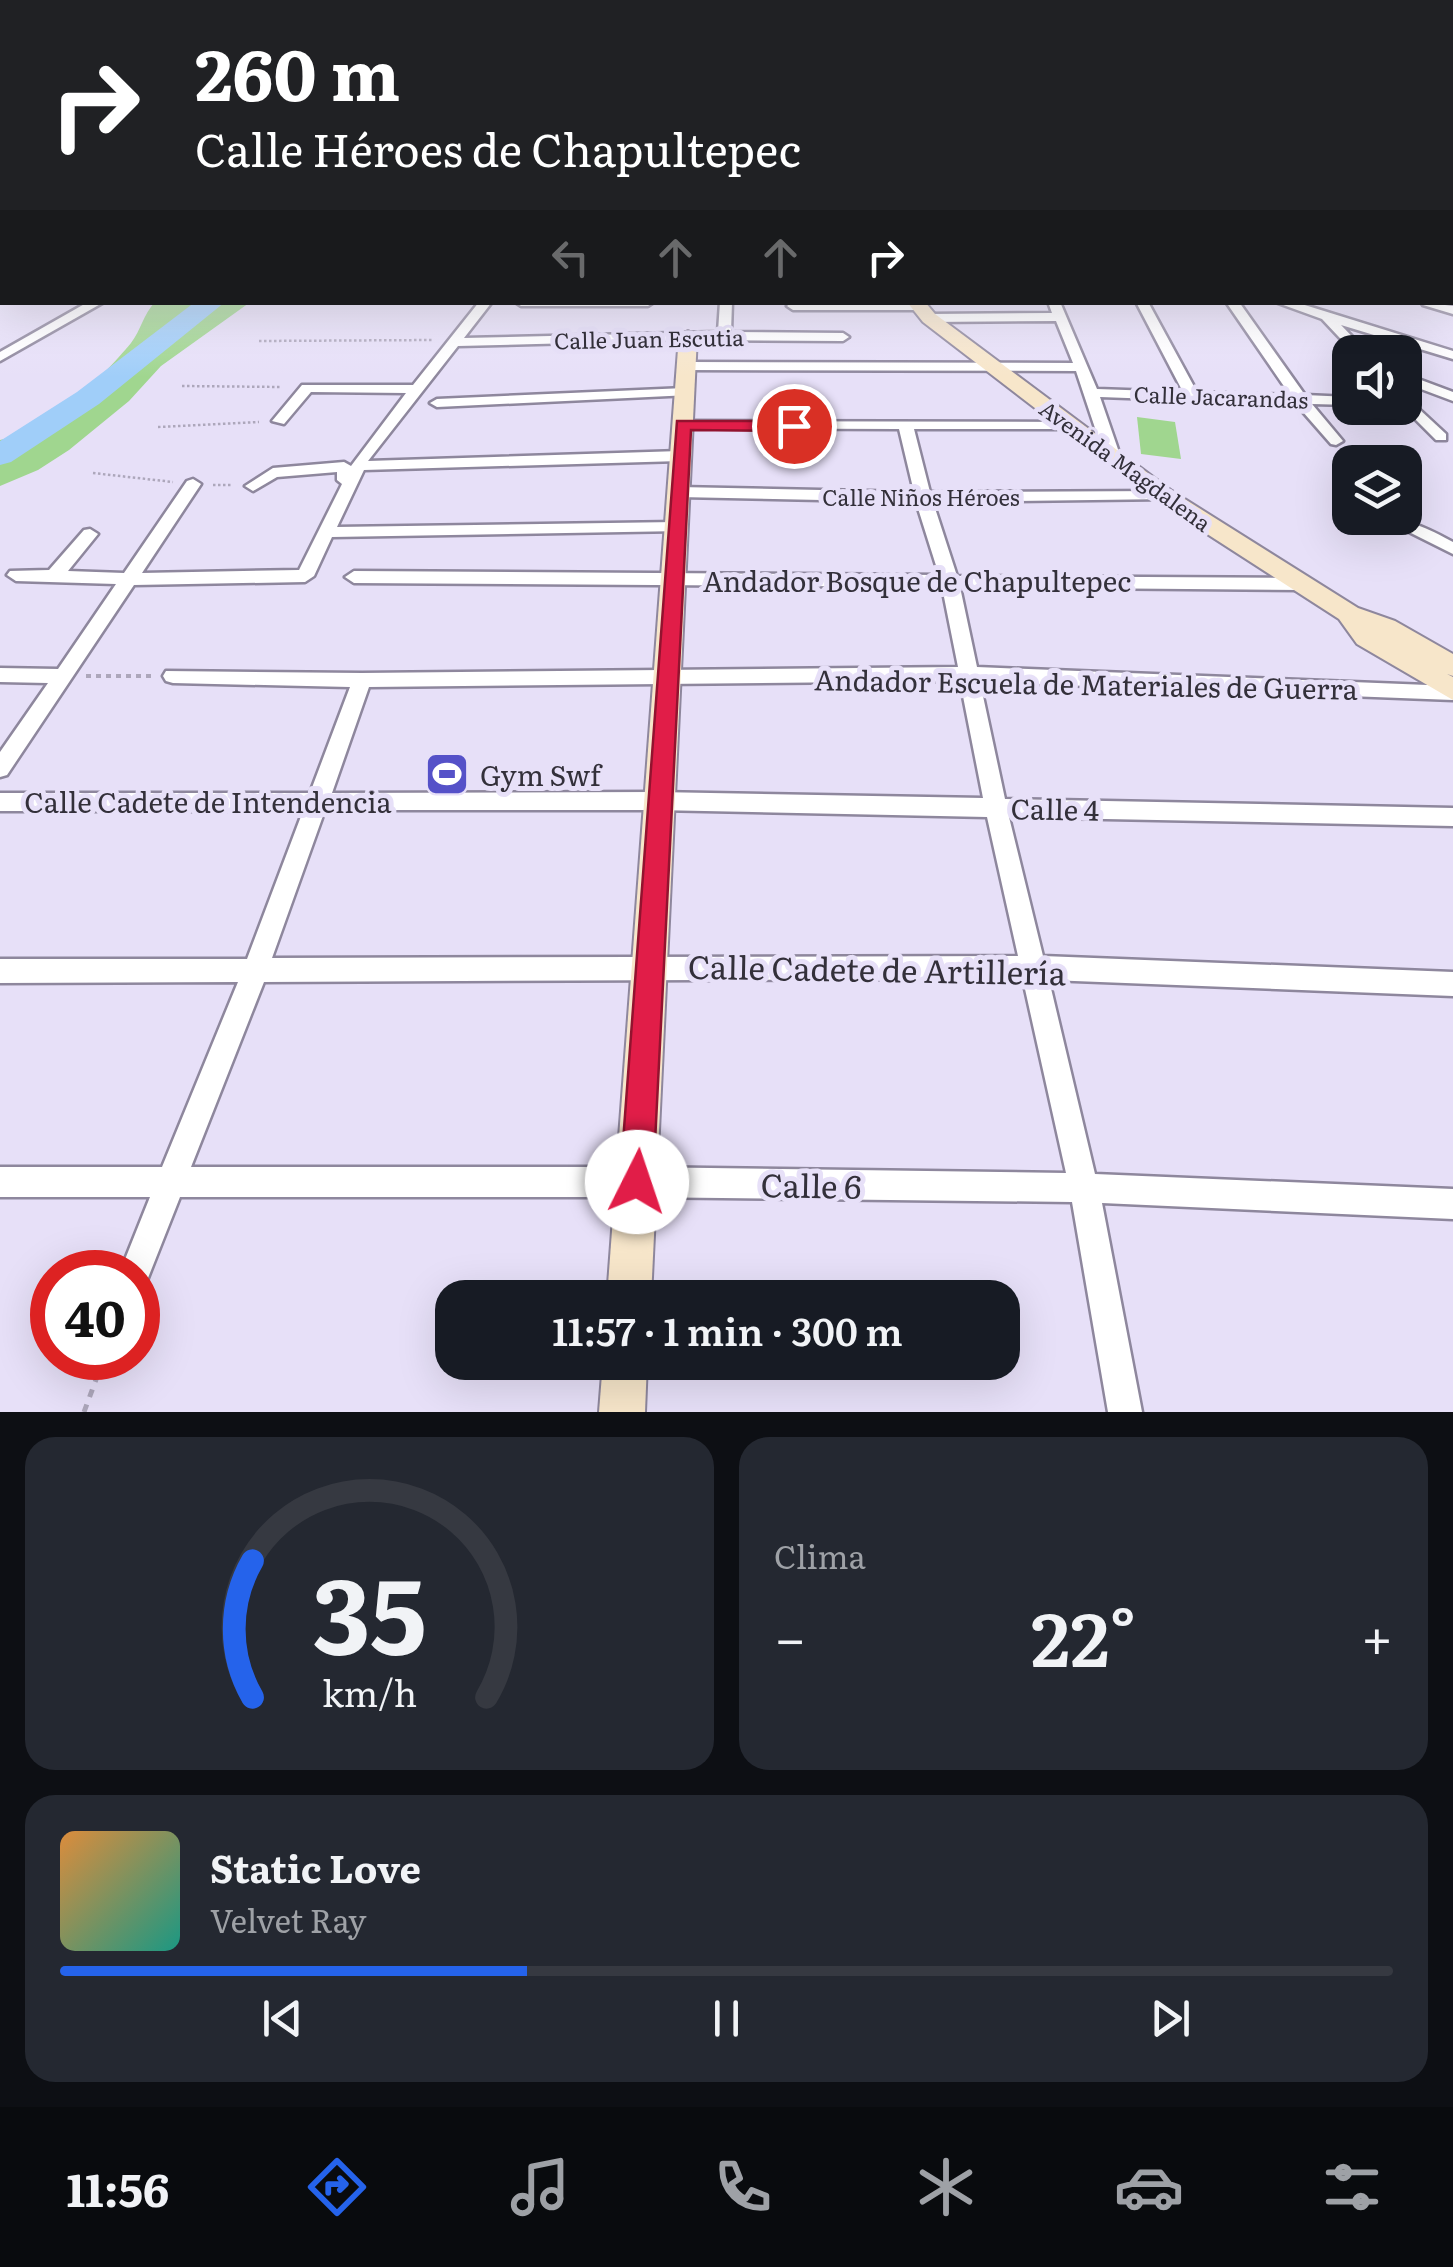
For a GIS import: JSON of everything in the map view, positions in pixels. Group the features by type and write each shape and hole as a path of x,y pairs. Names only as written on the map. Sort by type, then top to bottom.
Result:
{"street":[{"path":"0,357 93,305"},
{"path":"16,575 130,579 305,576 368,448 417,389 446,346 483,305"},
{"path":"724,336 726,305"},
{"path":"1144,305 1192,394"},
{"path":"1234,305 1300,398 1336,441"},
{"path":"1291,305 1453,354"},
{"path":"793,306 1056,310 1092,392 1114,461"},
{"name":"Avenida Magdalena","path":"920,309 1164,496 1348,614 1386,626 1453,666"},
{"path":"1326,316 1344,335"},
{"path":"630,1280 688,336"},
{"name":"Calle Juan Escutia","path":"446,346 688,336 843,337"},
{"path":"687,366 1080,367"},
{"path":"1422,385 1453,397"},
{"path":"279,420 306,388 417,389"},
{"path":"438,403 685,392"},
{"name":"Calle Jacarandas","path":"1092,392 1332,400"},
{"path":"1422,419 1441,438"},
{"path":"683,425 1067,425"},
{"path":"906,426 923,497 950,580 996,807 1084,1188 1125,1412"},
{"path":"253,486 272,473 344,468 346,480 356,473 680,456"},
{"path":"0,769 193,484"},
{"name":"Calle Niños Héroes","path":"679,492 1164,496"},
{"path":"326,532 676,526"},
{"path":"1422,532 1453,549"},
{"path":"55,575 90,534"},
{"name":"Andador Bosque de Chapultepec","path":"354,576 1301,584"},
{"name":"Avenida Magdalena","path":"1348,614 1366,638 1453,692"},
{"name":"Andador Escuela de Materiales de Guerra","path":"173,676 362,680 967,674 1453,692"},
{"path":"0,675 61,676"},
{"path":"144,1250 255,972 362,680"},
{"name":"Calle 4","path":"657,801 1453,817"},
{"name":"Calle Cadete de Intendencia","path":"0,802 657,801"},
{"name":"Calle Cadete de Artillería","path":"0,971 650,966 1034,968 1453,984"},
{"name":"Calle 6","path":"0,1182 637,1182 1084,1188 1453,1204"},
{"path":"622,1412 624,1380"}],"path":[{"path":"259,341 426,340"},
{"path":"182,386 306,388"},
{"path":"158,427 279,420"},
{"path":"93,473 253,486"},
{"path":"61,676 173,676"},
{"path":"84,1412 96,1380"}],"green space":[{"path":"153,305 246,305 161,366 129,401 69,450 38,470 0,486 0,440 36,427 72,402 131,343"},
{"path":"1137,417 1175,422 1181,459 1141,454"}],"waterway":[{"path":"0,455 88,398 208,305"}],"place":[{"name":"Gym Swf","path":"447,774"}],"route":[{"path":"637,1182 657,801 676,578 683,425 794,426"}]}
